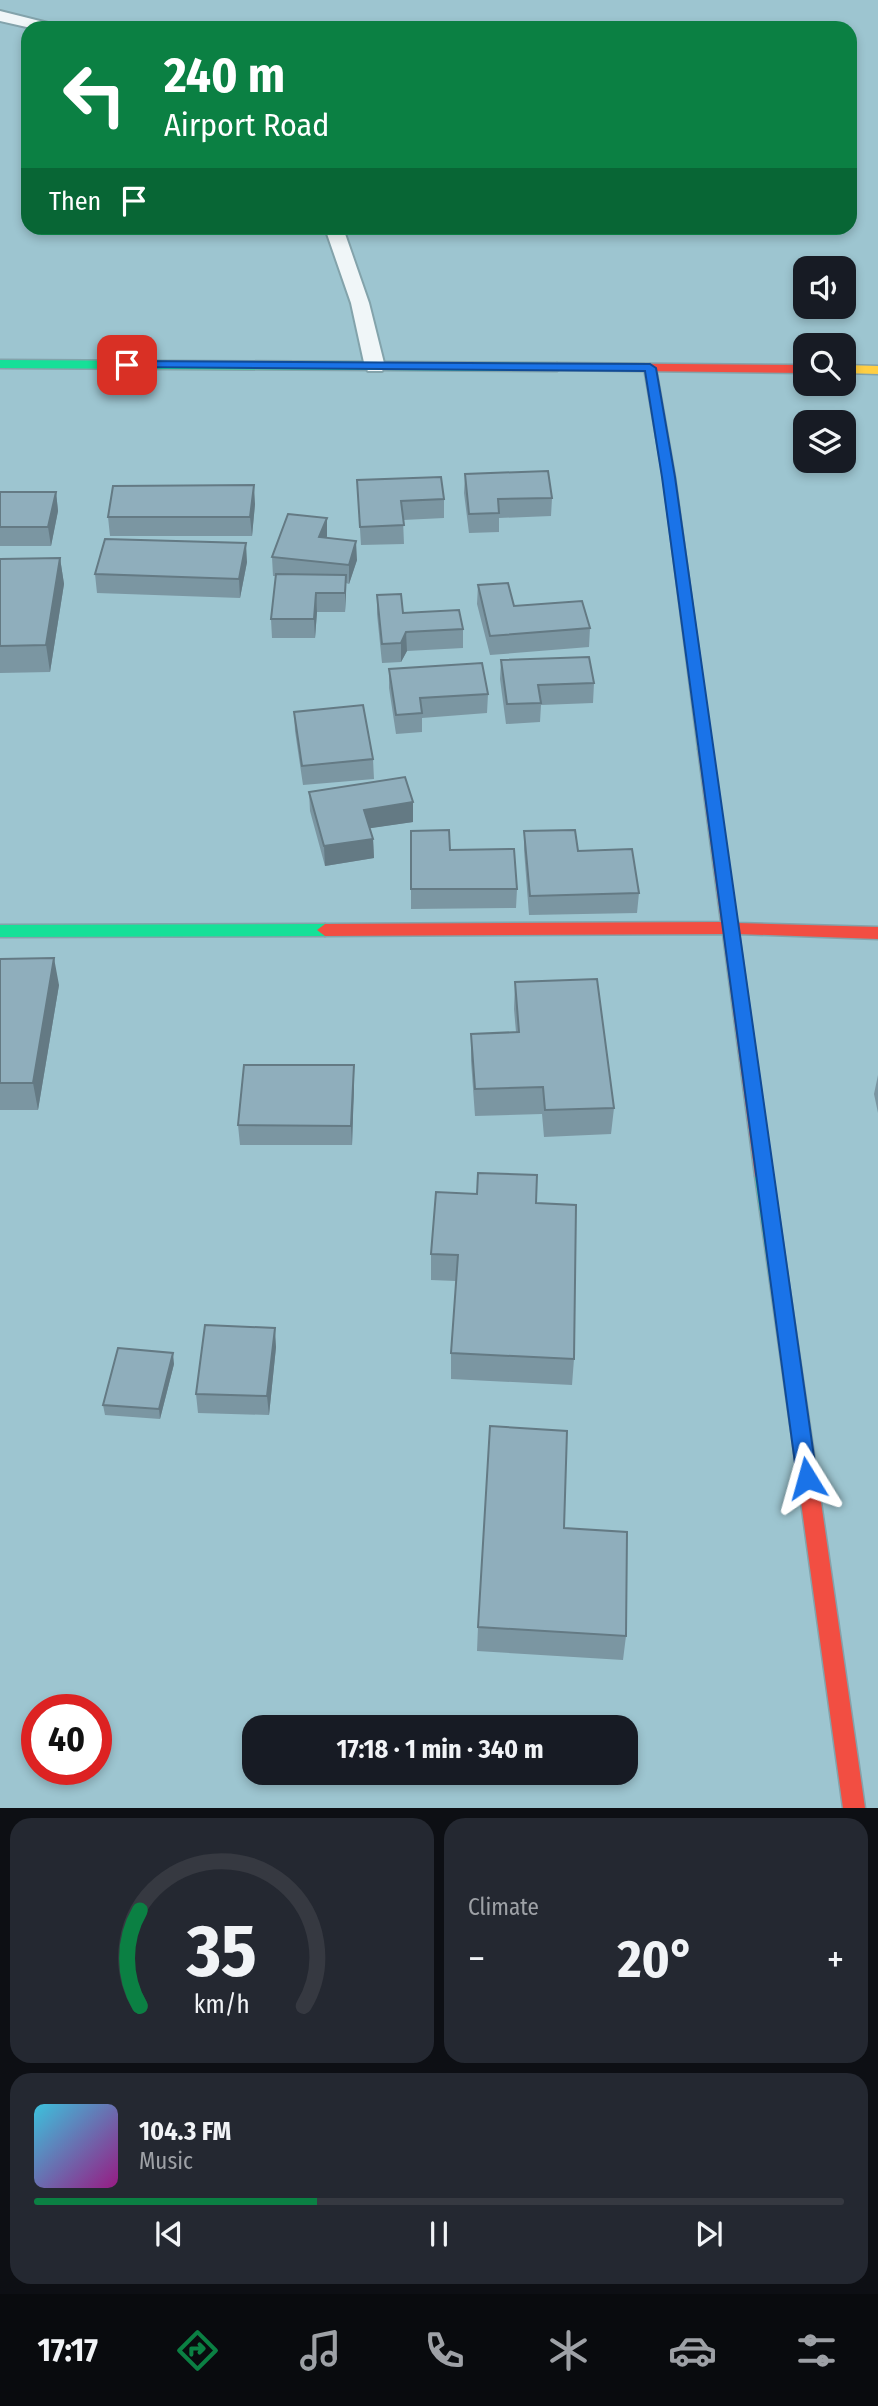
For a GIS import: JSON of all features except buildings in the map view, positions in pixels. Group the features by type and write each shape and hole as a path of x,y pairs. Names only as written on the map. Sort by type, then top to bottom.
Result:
{"street":[{"path":"0,364 793,369"},
{"path":"650,368 669,477 729,928 854,1808"},
{"path":"856,369 878,370"},
{"path":"0,931 729,928 878,933"}],"lane":[{"path":"0,16 21,21"},
{"path":"336,235 360,303 375,367"}],"traffic: fast":[{"path":"0,364 557,367"},
{"path":"0,931 325,930"},
{"path":"764,1176 811,1502"}],"traffic: slow":[{"path":"650,368 669,477 705,749"},
{"path":"856,369 878,370"}],"traffic: jam":[{"path":"557,367 793,369"},
{"path":"705,749 764,1176"},
{"path":"325,930 729,928 878,933"},
{"path":"811,1502 854,1808"}],"route":[{"path":"127,365 650,368 669,477 729,928 807,1478"}]}
